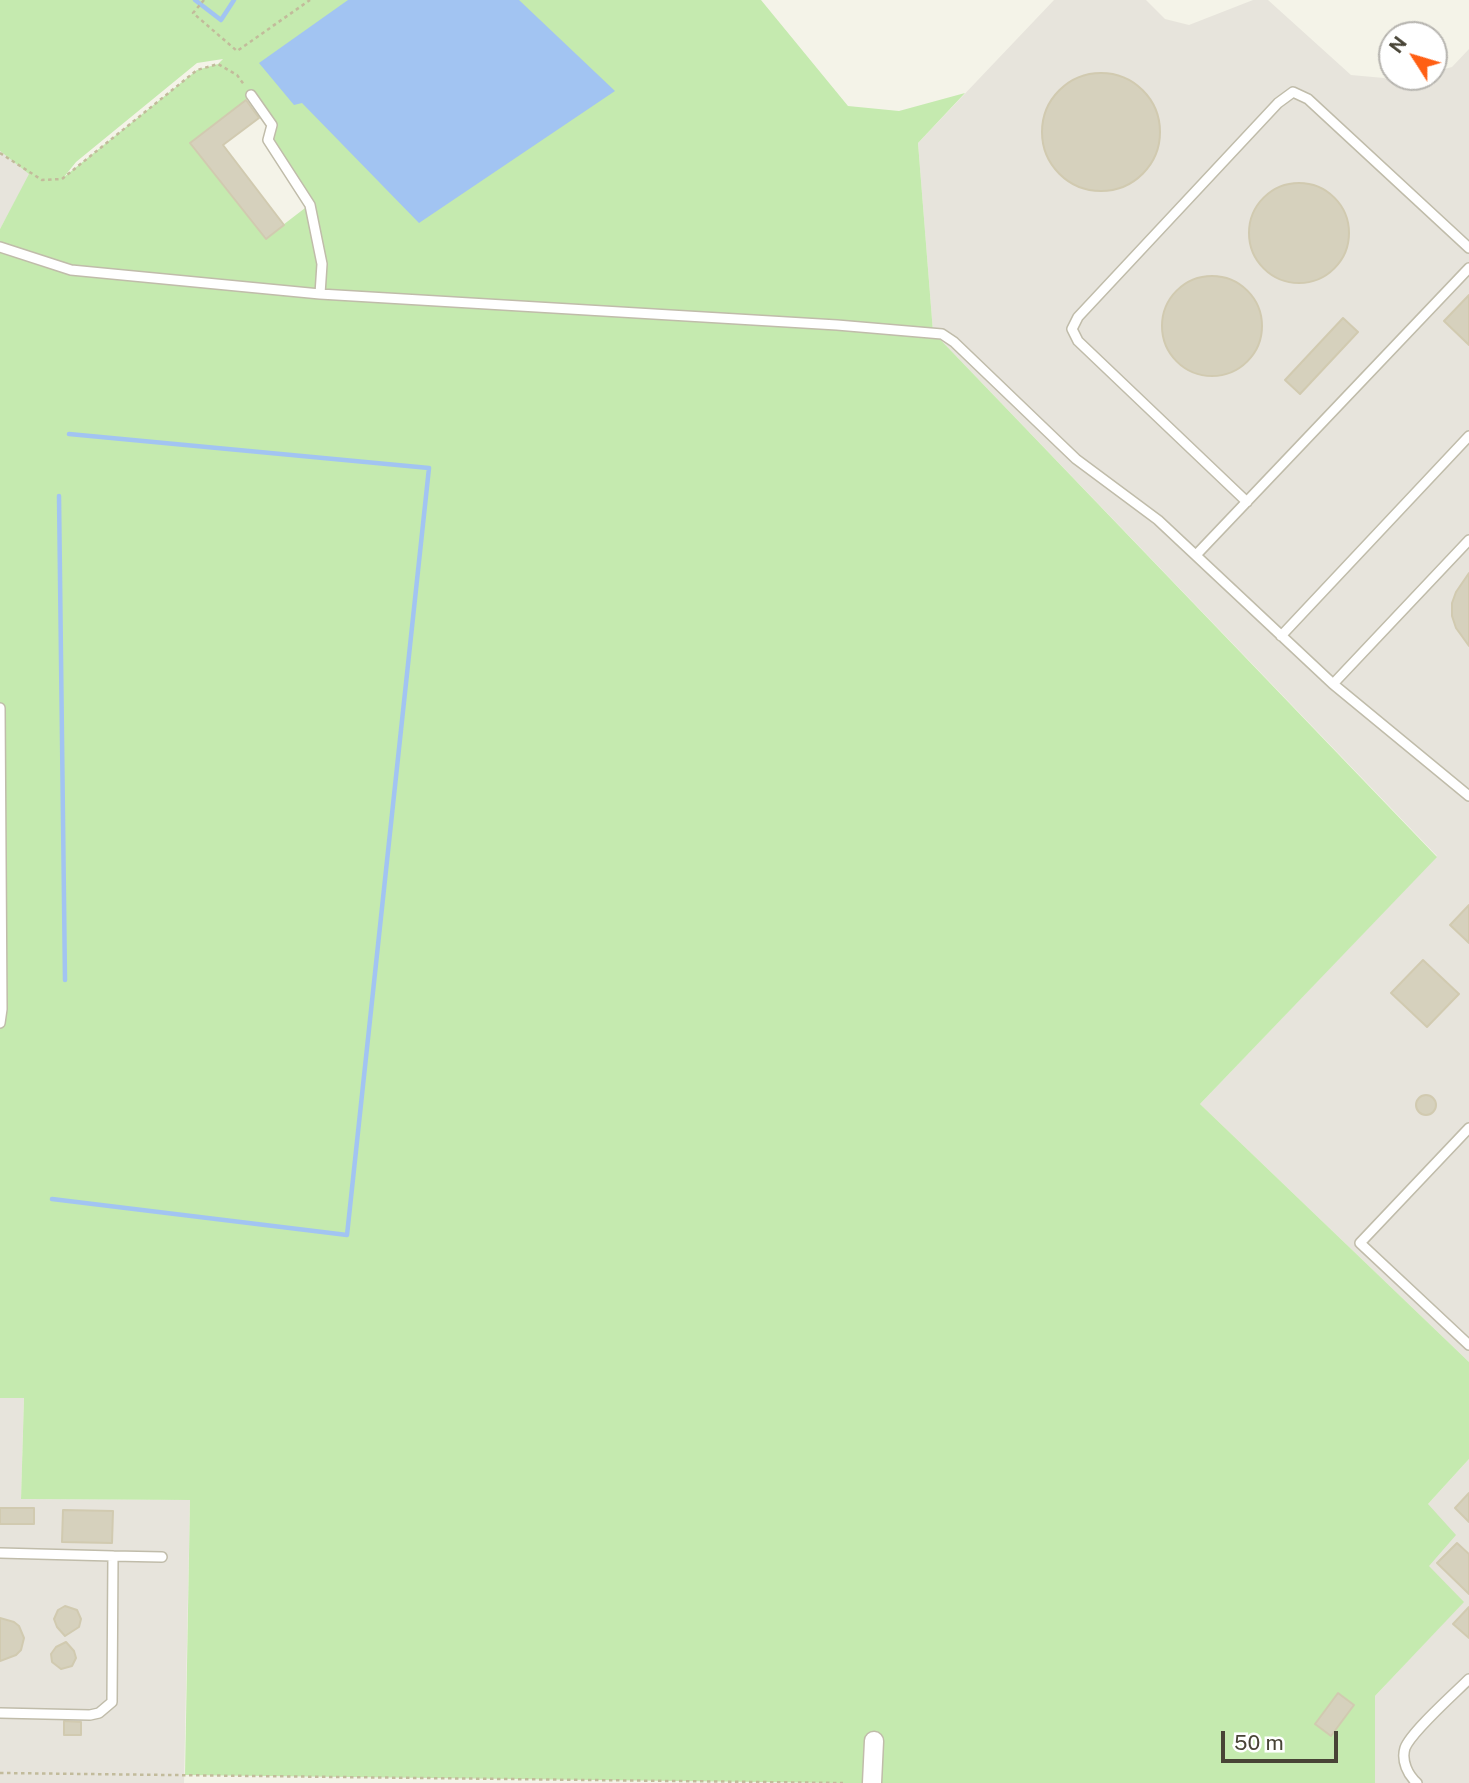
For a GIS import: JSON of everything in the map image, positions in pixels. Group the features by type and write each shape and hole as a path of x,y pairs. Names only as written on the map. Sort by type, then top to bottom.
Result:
{"street":[{"path":"872,1783 874,1741"}],"lane":[{"path":"1247,502 1079,341 1072,329 1077,317 1278,103 1293,92 1308,99 1469,248"},
{"path":"251,95 272,125 268,140 310,205 322,264 320,294"},
{"path":"0,247 71,270 320,294 942,334 954,342 1076,459 1158,520 1333,684 1469,796"},
{"path":"1196,555 1469,268"},
{"path":"1281,636 1469,436"},
{"path":"1333,684 1469,540"},
{"path":"0,708 0,1023"},
{"path":"1469,1128 1360,1243 1469,1345"},
{"path":"0,1553 162,1557"},
{"path":"0,1713 90,1715 99,1713 111,1702 113,1556"},
{"path":"1417,1783 1409,1776 1404,1761 1405,1748 1414,1735 1469,1679"}],"path":[{"path":"204,0 193,13 237,51 310,0"},
{"path":"0,153 42,180 62,179 197,70 218,64 226,67 237,75 251,95"},
{"path":"0,1773 843,1783"}],"shaded area":[{"path":"1054,0 1146,0 1165,19 1189,25 1253,0 1268,0 1351,75 1378,77 1378,91 1448,91 1448,68 1469,49 1469,1362 1200,1104 1437,856 933,332 918,143"},
{"path":"0,151 30,174 0,229"},
{"path":"24,1397 21,1499 190,1500 184,1783 0,1783 0,1398"},
{"path":"1469,1459 1469,1783 1375,1783 1375,1696 1463,1602 1428,1566 1428,1504"}],"green space":[{"path":"0,0 761,0 848,106 899,111 965,93 918,143 933,332 1437,857 1200,1104 1469,1362 1469,1459 1428,1504 1456,1535 1429,1566 1464,1602 1375,1696 1375,1783 843,1783 185,1775 190,1500 21,1499 24,1398 0,1398 0,229 29,174 0,151","holes":["223,59 218,64 197,70 64,177 76,162 197,63","252,95 271,125 268,140 309,205 266,238 191,143"]}],"water":[{"path":"348,0 519,0 615,91 419,223 302,103 294,105 259,63"}],"building":[{"path":"1101,73 1124,77 1143,90 1156,109 1160,132 1156,155 1143,174 1124,187 1101,191 1078,187 1059,174 1046,155 1042,132 1046,109 1059,90 1078,77"},
{"path":"246,100 259,118 223,145 284,225 266,239 190,143"},
{"path":"1299,183 1318,186 1335,197 1346,214 1349,233 1346,252 1335,269 1318,280 1299,283 1280,280 1263,269 1252,252 1249,233 1252,214 1263,197 1280,186"},
{"path":"1212,276 1231,279 1248,290 1259,307 1262,326 1259,345 1248,362 1231,373 1212,376 1193,373 1176,362 1165,345 1162,326 1165,307 1176,290 1193,279"},
{"path":"1469,295 1469,345 1444,321"},
{"path":"1343,318 1358,332 1300,394 1285,380"},
{"path":"1469,573 1469,646 1456,628 1452,603"},
{"path":"1469,905 1469,943 1450,925"},
{"path":"1423,960 1459,994 1427,1027 1391,993"},
{"path":"1426,1095 1433,1098 1436,1105 1433,1112 1426,1115 1419,1112 1416,1105 1419,1098"},
{"path":"1469,1493 1469,1522 1455,1508"},
{"path":"0,1508 34,1508 34,1524 0,1524"},
{"path":"63,1510 113,1511 112,1543 62,1542"},
{"path":"1457,1543 1469,1554 1469,1594 1437,1563"},
{"path":"65,1606 77,1610 81,1619 79,1627 65,1636 54,1619 58,1610"},
{"path":"1469,1607 1469,1638 1453,1624"},
{"path":"0,1618 19,1626 24,1638 21,1650 16,1655 0,1661"},
{"path":"66,1642 76,1658 72,1666 61,1669 52,1662 51,1654 56,1647"},
{"path":"1338,1693 1354,1705 1331,1736 1315,1724"},
{"path":"64,1721 81,1722 81,1735 64,1735"}],"waterway":[{"path":"195,0 221,20 234,0"},
{"path":"52,1199 347,1235 429,468 69,434"},
{"path":"59,496 65,980"}]}
